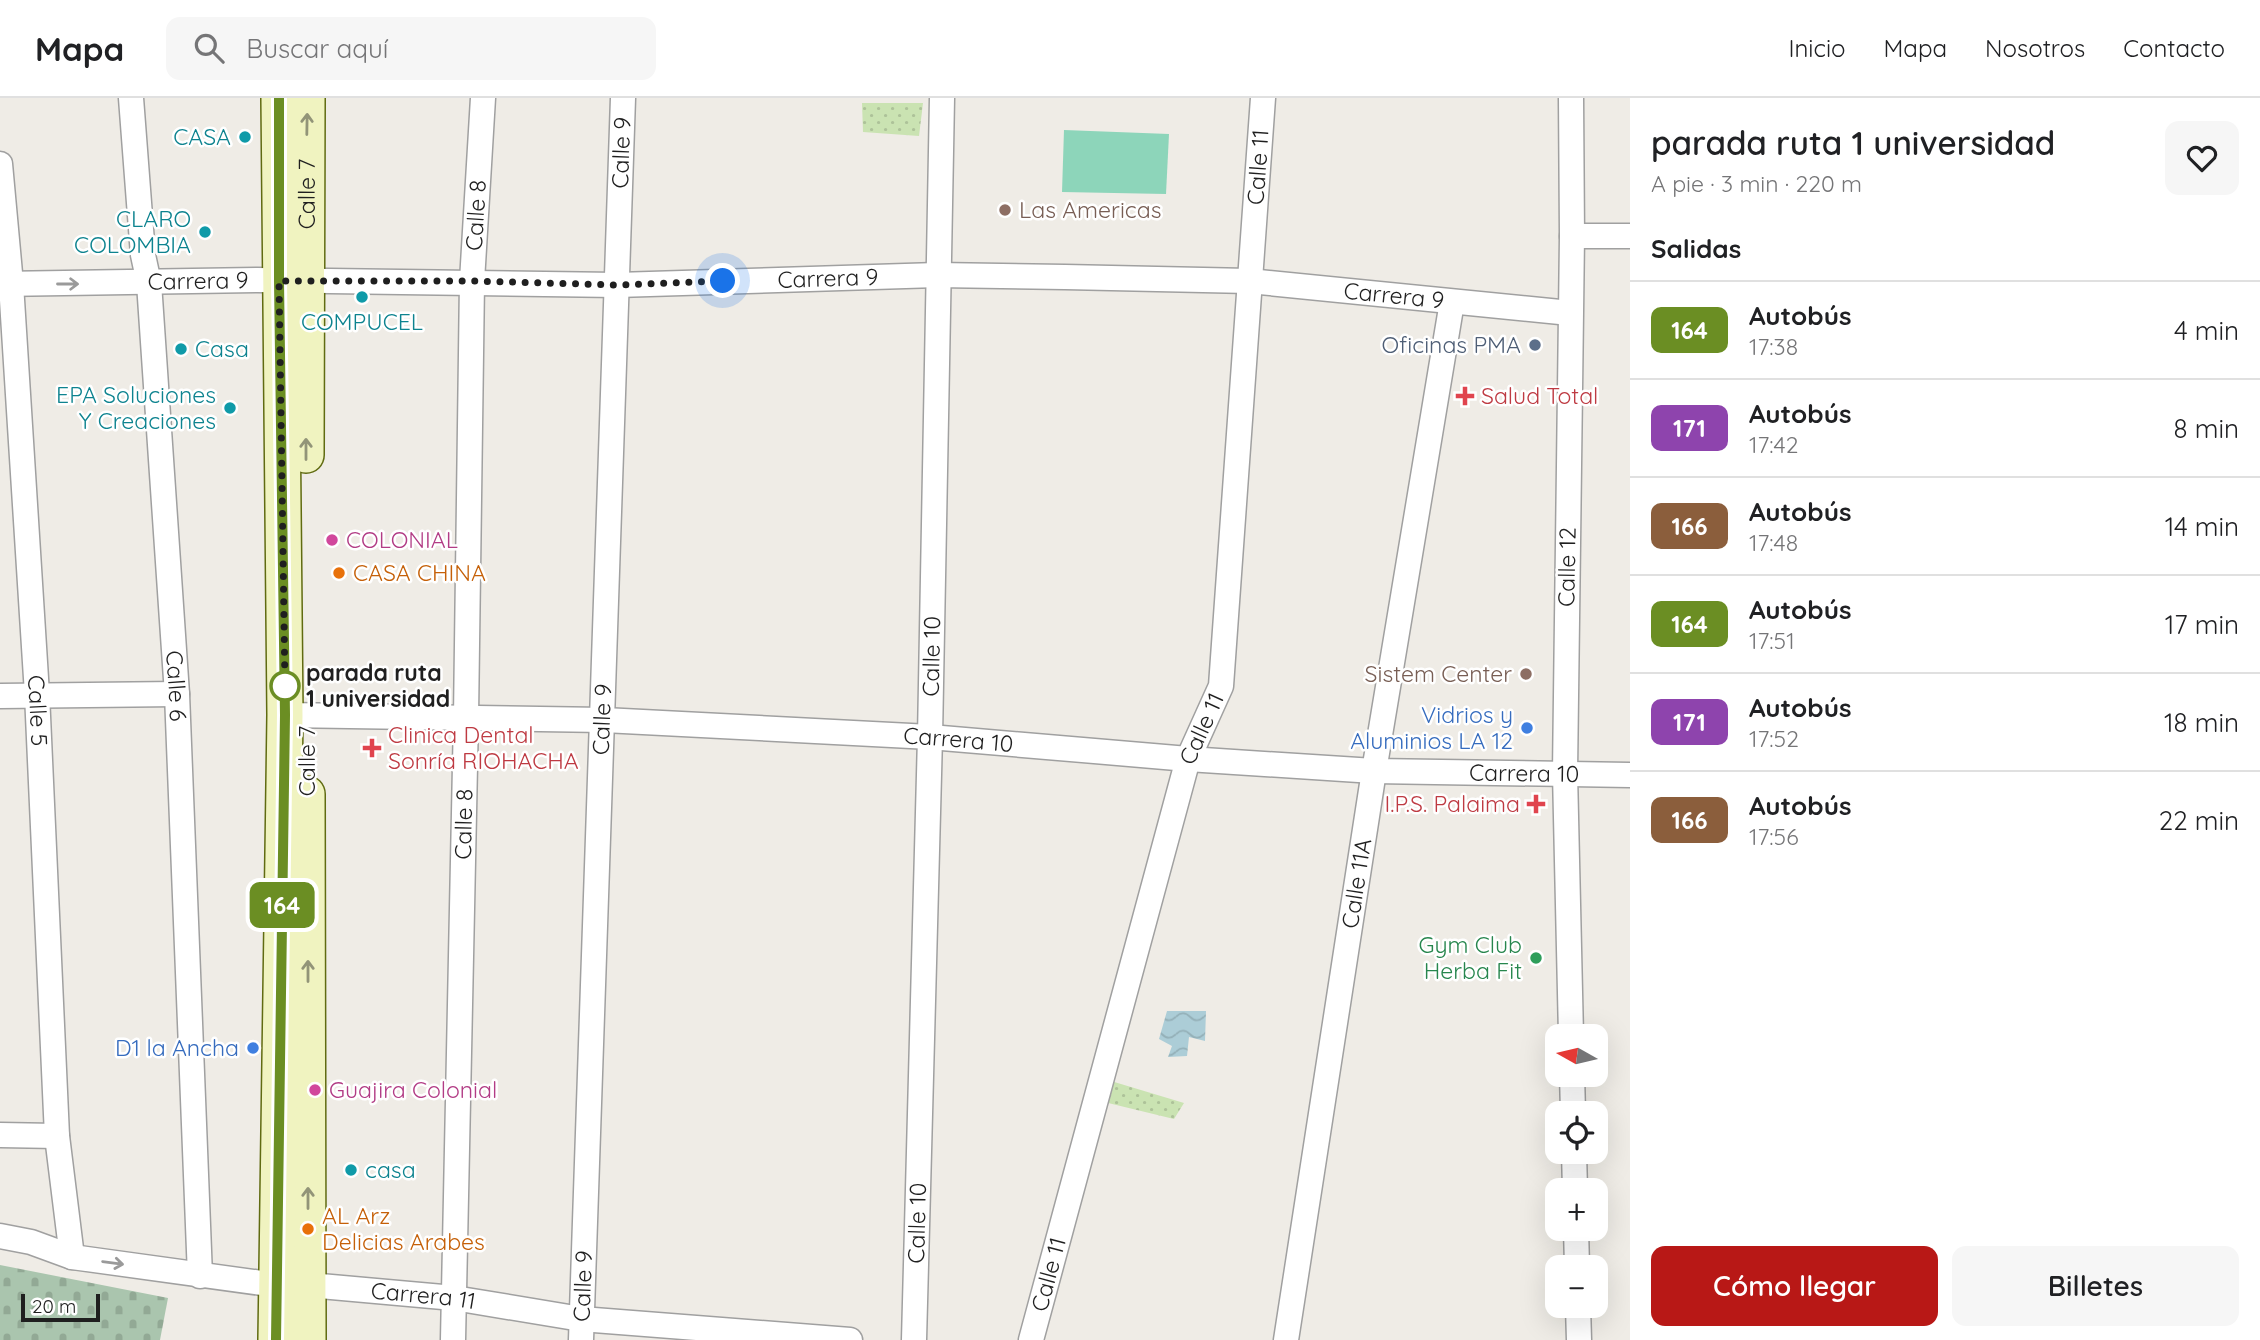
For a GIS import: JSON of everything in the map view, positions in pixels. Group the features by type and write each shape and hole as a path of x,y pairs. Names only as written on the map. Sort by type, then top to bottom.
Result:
{"street":[{"name":"Calle 6","path":"131,98 143,255 149,283 177,694 200,1276"},
{"name":"Calle 7","path":"276,1340 292,1285 296,716 292,282 279,98"},
{"name":"Calle 7","path":"292,282 307,98"},
{"name":"Calle 8","path":"453,1340 472,281 483,98"},
{"name":"Calle 9","path":"581,1330 604,720 623,98"},
{"name":"Calle 10","path":"914,1340 930,737 942,98"},
{"name":"Calle 11","path":"1031,1340 1188,760 1221,686 1263,98"},
{"name":"Calle 12","path":"1571,98 1572,236 1565,772 1571,1024"},
{"name":"Calle 5","path":"0,164 5,284 37,694 57,1136 72,1257"},
{"path":"1572,236 1630,236"},
{"name":"Carrera 9","path":"5,284 472,281 617,285 937,275 1249,281 1570,313"},
{"name":"Calle 11A","path":"1286,1340 1374,771 1452,302"},
{"path":"0,696 177,694"},
{"name":"Carrera 10","path":"296,716 604,720 930,737 1188,760 1374,771 1630,775"},
{"path":"0,1135 57,1136"},
{"name":"Carrera 11","path":"0,1236 31,1242 72,1257 200,1276 454,1298 581,1330 850,1340"},
{"name":"Calle 7","path":"292,1285 308,1340"},
{"path":"1578,1318 1579,1340"}],"green space":[{"path":"862,103 923,103 919,136 863,132"},
{"path":"1064,130 1169,134 1166,194 1062,192"},
{"path":"1111,1081 1184,1103 1174,1119 1104,1102"},
{"path":"0,1265 168,1298 160,1340 0,1340"}],"water":[{"path":"1167,1011 1206,1011 1205,1041 1189,1037 1187,1056 1168,1057 1172,1046 1159,1039"}],"bus line":[{"name":"164","path":"276,1340 285,715 279,98"}],"place":[{"name":"CASA","path":"245,137"},
{"name":"Las Americas","path":"1005,210"},
{"name":"CLARO COLOMBIA","path":"205,232"},
{"name":"COMPUCEL","path":"362,297"},
{"name":"Oficinas PMA","path":"1535,345"},
{"name":"Casa","path":"181,349"},
{"name":"Salud Total","path":"1465,396"},
{"name":"EPA Soluciones Y Creaciones","path":"230,408"},
{"name":"COLONIAL","path":"332,540"},
{"name":"CASA CHINA","path":"339,573"},
{"name":"Sistem Center","path":"1526,674"},
{"name":"parada ruta 1 universidad","path":"285,686"},
{"name":"Vidrios y Aluminios LA 12","path":"1527,728"},
{"name":"Clinica Dental Sonría RIOHACHA","path":"372,748"},
{"name":"I.P.S. Palaima","path":"1536,804"},
{"name":"Gym Club Herba Fit","path":"1536,958"},
{"name":"D1 la Ancha","path":"253,1048"},
{"name":"Guajira Colonial","path":"315,1090"},
{"name":"casa","path":"351,1170"},
{"name":"AL Arz Delicias Arabes","path":"308,1229"}],"route":[{"path":"285,686 279,281 472,281 617,285 723,281"}]}
